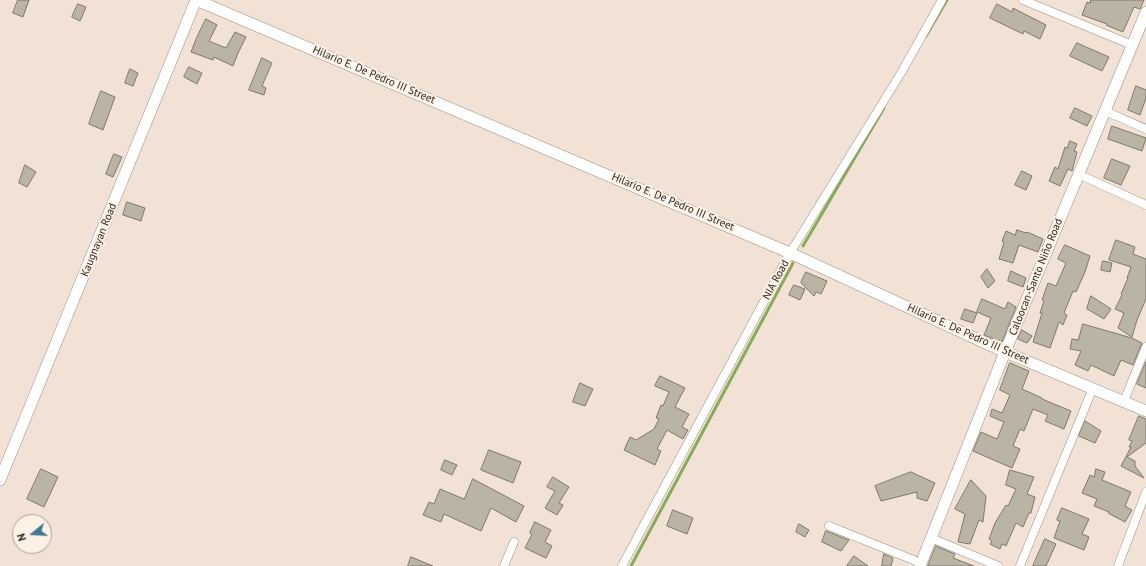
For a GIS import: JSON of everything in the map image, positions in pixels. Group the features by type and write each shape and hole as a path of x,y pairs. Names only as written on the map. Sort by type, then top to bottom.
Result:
{"street":[{"name":"Hilario E. De Pedro III Street","path":"196,0 790,253 1005,352 1146,411"},
{"name":"Kaugnayan Road","path":"0,480 196,0"},
{"name":"NIA Road","path":"622,566 790,253 901,73 942,0"},
{"path":"1023,0 1132,45"},
{"name":"Caloocan-Santo Niño Road","path":"920,565 1005,352 1146,12"},
{"path":"1105,111 1146,129"},
{"path":"1078,174 1146,205"},
{"path":"1124,401 1146,347"},
{"path":"1020,566 1093,388"},
{"path":"1118,566 1146,492"},
{"path":"829,526 920,565"},
{"path":"932,538 998,566"},
{"path":"504,566 514,542"}],"building":[{"path":"18,0 29,0 23,17 13,13"},
{"path":"1091,0 1144,0 1140,9 1134,7 1123,32 1106,25 1107,24 1082,15 1087,2 1090,3"},
{"path":"78,4 86,7 80,21 72,17"},
{"path":"997,4 1012,12 1013,8 1046,25 1040,39 1024,31 1023,34 990,18"},
{"path":"206,19 217,25 209,41 226,48 235,32 246,37 233,66 214,57 213,60 191,52"},
{"path":"1077,43 1109,57 1102,71 1070,56"},
{"path":"262,58 272,63 262,86 266,88 264,95 249,90"},
{"path":"189,67 202,73 197,84 184,77"},
{"path":"130,69 138,73 133,86 125,83"},
{"path":"1136,86 1146,90 1146,98 1140,115 1128,110"},
{"path":"101,91 115,97 103,130 89,124"},
{"path":"1075,108 1092,116 1087,126 1070,118"},
{"path":"1112,126 1146,138 1142,151 1108,139"},
{"path":"1070,141 1077,144 1074,151 1077,152 1072,171 1068,169 1060,186 1049,181 1055,167 1058,169 1065,147 1067,148"},
{"path":"114,154 122,157 113,177 106,174"},
{"path":"1112,159 1130,166 1121,185 1104,178"},
{"path":"25,165 36,172 27,187 19,183"},
{"path":"1022,171 1032,176 1026,190 1015,185"},
{"path":"127,202 145,208 141,221 123,215"},
{"path":"1017,230 1027,232 1043,239 1038,252 1019,245 1013,263 999,259 1004,242 1002,241 1006,231 1015,235"},
{"path":"1116,240 1135,247 1133,254 1146,259 1146,299 1132,337 1118,328 1124,313 1115,309 1122,295 1121,294 1131,267 1109,260"},
{"path":"1065,245 1090,256 1076,292 1073,291 1064,313 1067,315 1063,325 1059,322 1050,348 1033,342 1042,313 1040,313 1044,301 1042,300 1048,283 1056,286 1066,263 1058,259"},
{"path":"1103,261 1112,263 1110,272 1101,270"},
{"path":"987,269 995,281 988,288 981,277"},
{"path":"1011,271 1026,278 1023,287 1008,281"},
{"path":"806,272 827,281 821,294 816,292 814,296 801,283"},
{"path":"794,285 805,289 800,300 789,295"},
{"path":"1091,296 1111,309 1104,319 1087,309"},
{"path":"982,299 1005,309 1008,302 1016,307 1002,342 984,335 991,318 977,312"},
{"path":"965,309 977,313 973,323 961,319"},
{"path":"1083,324 1132,338 1142,343 1133,365 1121,360 1114,376 1091,365 1088,371 1075,365 1081,351 1070,349 1072,339 1078,340"},
{"path":"1022,330 1032,336 1027,343 1018,339"},
{"path":"1146,362 1146,388 1137,384"},
{"path":"1010,363 1029,371 1022,389 1071,411 1064,429 1045,421 1048,415 1033,409 1024,431 1020,429 1013,446 1020,449 1012,468 973,451 981,432 997,439 1004,422 990,416 992,409 1002,413 1010,395 1000,390"},
{"path":"660,376 685,388 675,407 689,414 682,427 688,430 683,439 667,430 657,449 661,451 655,465 624,450 630,437 636,440 654,429 659,419 656,418 661,405 663,406 669,392 655,386"},
{"path":"580,383 593,389 585,406 573,402"},
{"path":"1139,416 1146,419 1146,443 1127,457 1135,461 1135,466 1144,478 1121,466 1131,447 1129,447 1132,441 1129,440"},
{"path":"1085,421 1101,431 1095,443 1079,436"},
{"path":"489,450 521,462 513,483 481,470"},
{"path":"445,460 457,465 452,475 441,470"},
{"path":"41,469 58,477 44,507 27,499"},
{"path":"1096,469 1105,472 1102,480 1131,492 1125,506 1132,510 1125,522 1108,513 1109,512 1094,506 1097,499 1082,493 1090,475 1094,477"},
{"path":"1010,470 1034,477 1027,494 1035,497 1031,513 1029,513 1023,527 1016,523 1006,546 1002,544 1000,549 990,544 992,541 989,539 995,523 1006,505 1008,506 1016,489 1006,485"},
{"path":"911,472 935,483 927,501 917,498 917,492 881,501 875,486"},
{"path":"553,477 569,487 559,503 563,505 557,515 545,508 555,491 547,487"},
{"path":"473,479 524,506 516,522 491,508 481,531 444,514 441,522 423,515 429,502 434,504 440,489 464,499"},
{"path":"971,480 986,496 983,522 979,520 970,544 958,542 965,514 955,509"},
{"path":"1062,508 1089,519 1082,534 1089,537 1084,550 1054,538 1060,521 1057,520"},
{"path":"673,510 693,518 687,534 667,526"},
{"path":"535,522 551,530 545,542 552,546 546,558 525,548 532,534 530,533"},
{"path":"799,524 809,530 805,537 796,532"},
{"path":"826,531 849,540 841,551 822,542"},
{"path":"1045,539 1056,544 1046,566 1033,566"},
{"path":"936,546 955,554 953,558 974,566 928,566"},
{"path":"884,554 893,558 891,566 882,566"},
{"path":"854,556 868,566 847,566"},
{"path":"411,557 433,566 408,566"}],"waterway":[{"path":"926,36 947,0"},
{"path":"803,246 884,108"},
{"path":"631,566 793,263"}]}
